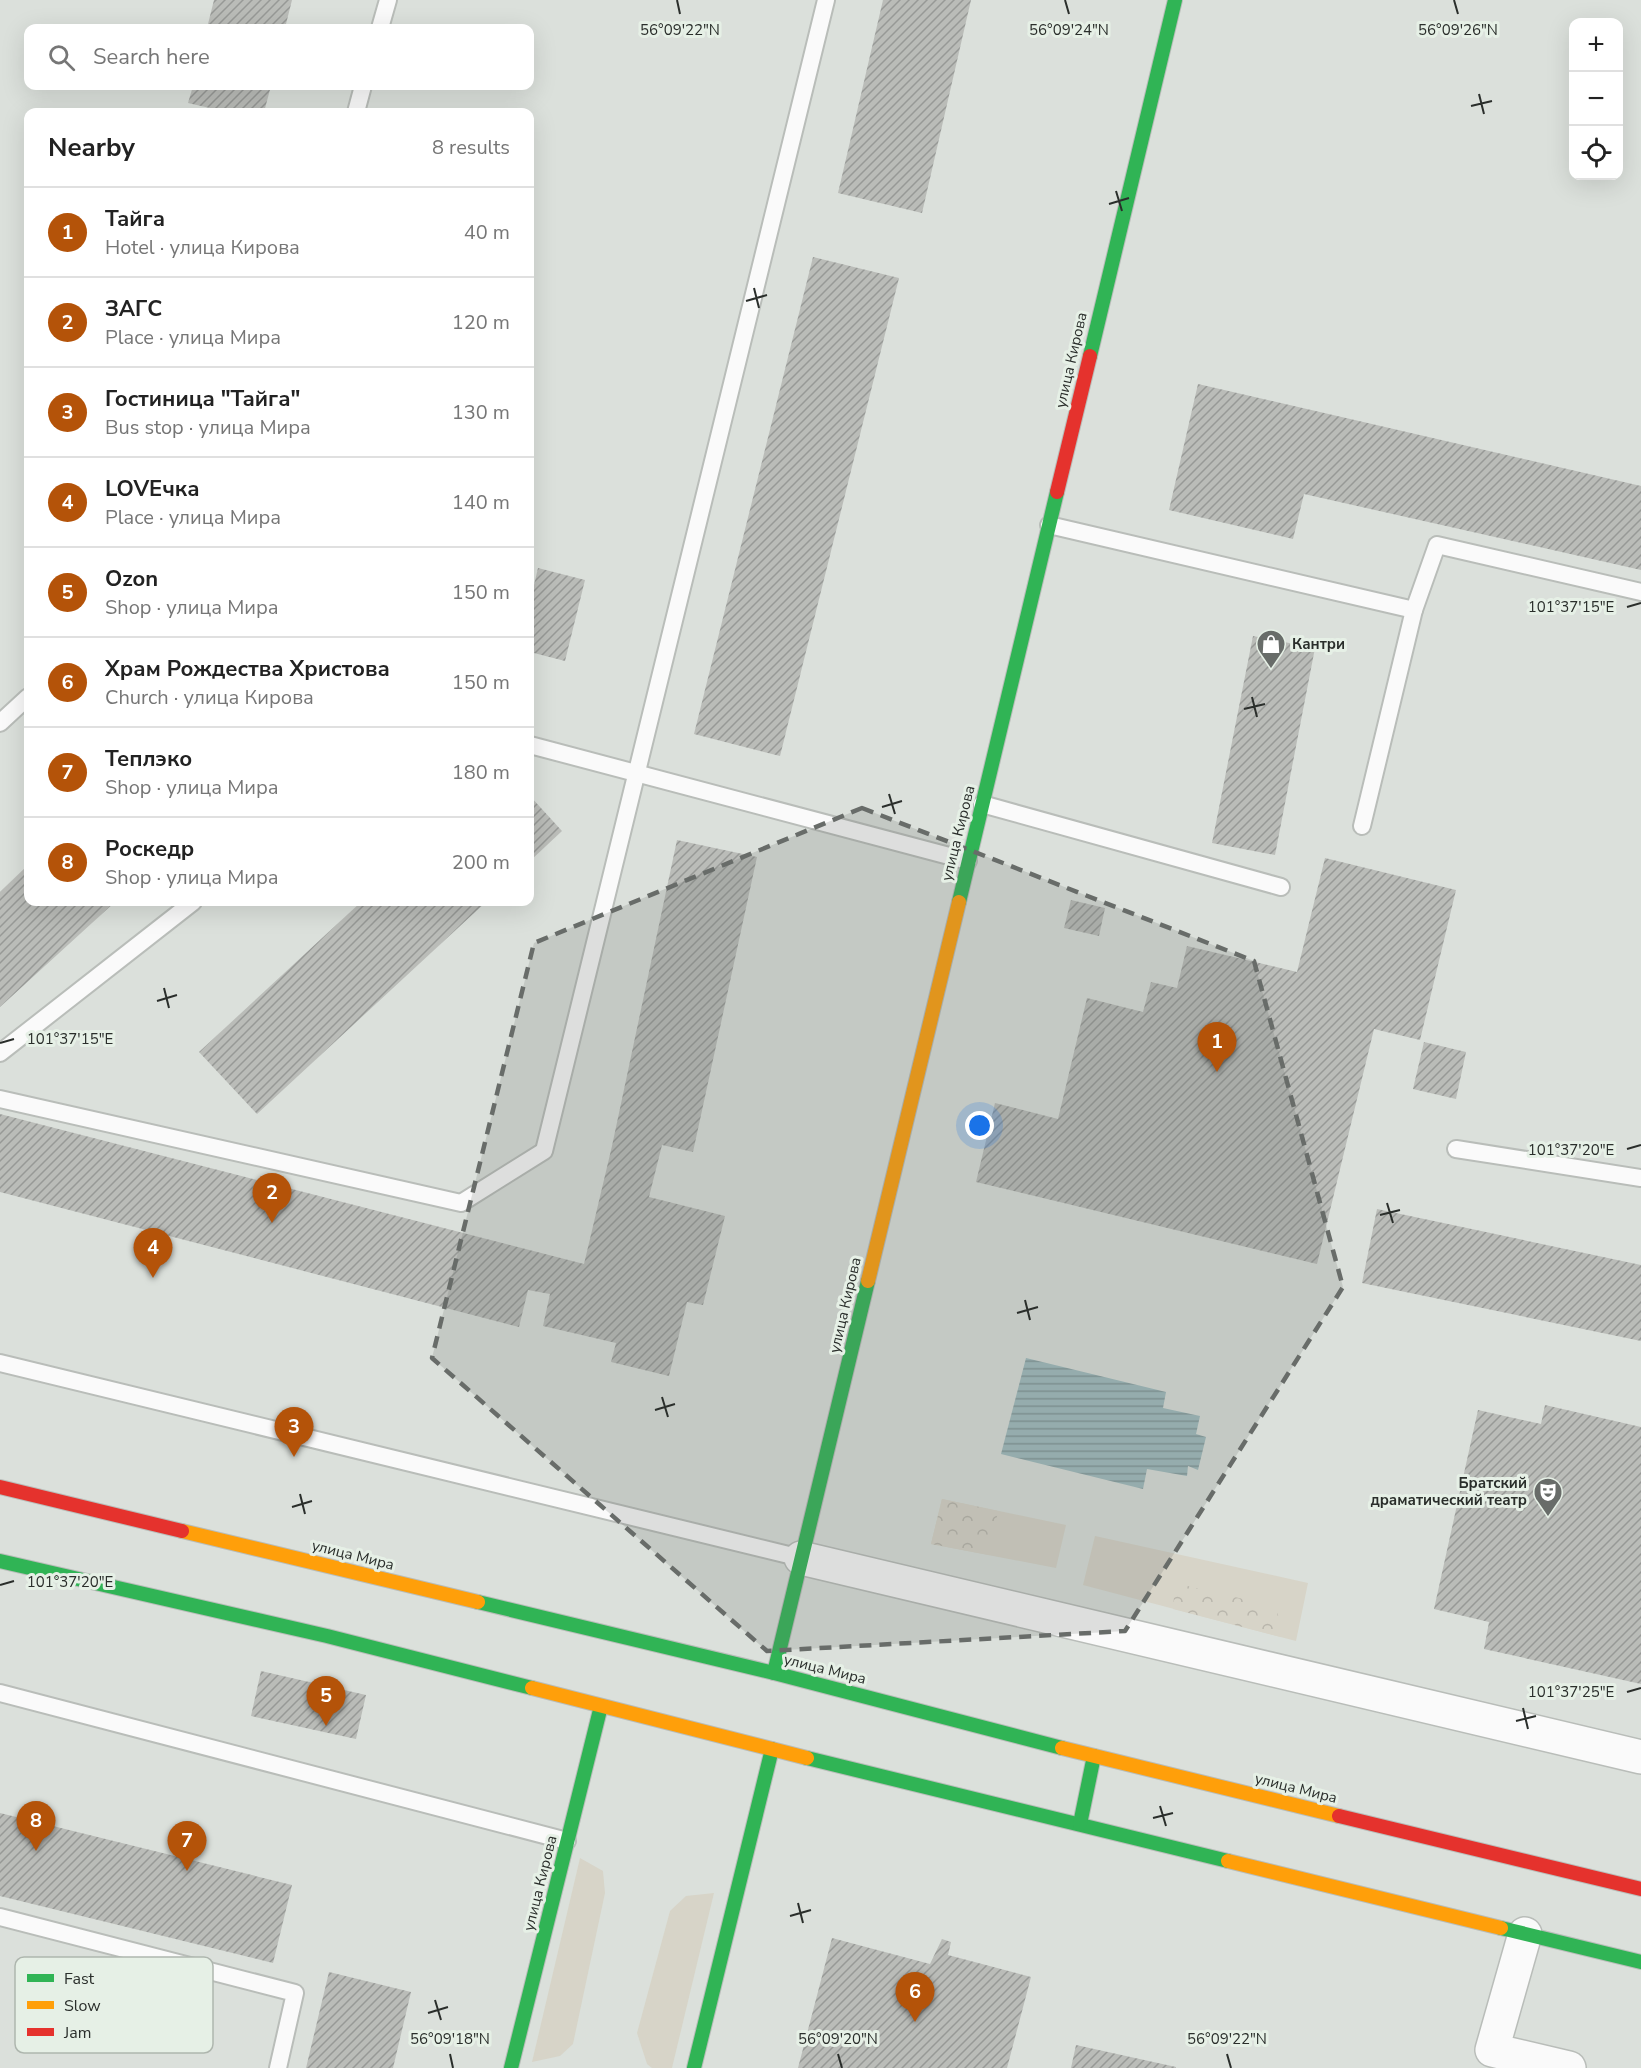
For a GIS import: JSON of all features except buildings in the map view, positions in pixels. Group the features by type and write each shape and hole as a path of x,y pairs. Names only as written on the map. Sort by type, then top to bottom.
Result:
{"main road":[{"name":"улица Кирова","path":"774,1673 1175,0"},
{"name":"улица Мира","path":"0,1487 774,1673 1094,1756 1641,1889"},
{"path":"0,1561 327,1636 772,1749 1641,1962"},
{"name":"улица Кирова","path":"511,2068 601,1706"},
{"path":"694,2068 772,1749"},
{"path":"1080,1824 1094,1756"}],"street":[{"path":"801,1558 1641,1756"},
{"path":"1525,1934 1492,2050 1569,2068"}],"lane":[{"path":"381,24 388,0"},
{"path":"0,1099 461,1203 544,1151 826,0"},
{"path":"357,108 362,90"},
{"path":"1049,525 1414,610"},
{"path":"1362,826 1414,610 1437,545 1641,592"},
{"path":"0,723 24,701"},
{"path":"534,746 968,861"},
{"path":"982,804 1281,887"},
{"path":"0,1053 188,906"},
{"path":"1456,1149 1641,1178"},
{"path":"0,1363 801,1558"},
{"path":"0,1694 567,1841"},
{"path":"0,1917 155,1957"},
{"path":"213,1972 295,1993 278,2068"}],"highlighted area":[{"path":"862,808 1254,961 1343,1287 1125,1631 767,1651 432,1358 534,943"}],"green space":[{"path":"942,1499 1066,1525 1056,1568 931,1544"},
{"path":"942,1499 998,1511 989,1555 931,1544"},
{"path":"1095,1536 1308,1583 1296,1641 1083,1585"},
{"path":"1175,1583 1277,1607 1281,1637 1173,1609"},
{"path":"580,1858 603,1871 605,1893 573,2044 560,2056 532,2062"},
{"path":"714,1893 672,2068 652,2068 647,2064 637,2033 670,1911 686,1896"}],"water":[{"path":"1026,1358 1166,1392 1163,1408 1200,1416 1196,1434 1206,1437 1198,1470 1188,1466 1187,1476 1147,1469 1143,1489 1001,1454"}],"traffic: fast":[{"path":"1090,356 1175,0"},
{"path":"959,902 1057,492"},
{"path":"774,1673 868,1281"},
{"path":"0,1561 327,1636 532,1688"},
{"path":"478,1602 774,1673 1062,1748"},
{"path":"511,2068 601,1706"},
{"path":"694,2068 772,1749"},
{"path":"1080,1824 1094,1756"},
{"path":"807,1758 1228,1861"},
{"path":"1501,1928 1641,1962"}],"traffic: slow":[{"path":"868,1281 959,902"},
{"path":"182,1531 478,1602"},
{"path":"532,1688 807,1758"},
{"path":"1062,1748 1339,1816"},
{"path":"1228,1861 1501,1928"}],"traffic: jam":[{"path":"1057,492 1090,356"},
{"path":"0,1487 182,1531"},
{"path":"1339,1816 1641,1889"}],"place":[{"name":"Кантри","path":"1271,670"},
{"name":"Тайга","path":"1217,1072"},
{"name":"ЗАГС","path":"272,1223"},
{"name":"LOVEчка","path":"153,1278"},
{"name":"Гостиница \"Тайга\"","path":"294,1457"},
{"name":"Братский драматический театр","path":"1548,1518"},
{"name":"Ozon","path":"326,1726"},
{"name":"Роскедр","path":"36,1851"},
{"name":"Теплэко","path":"187,1871"},
{"name":"Храм Рождества Христова","path":"915,2022"}]}
